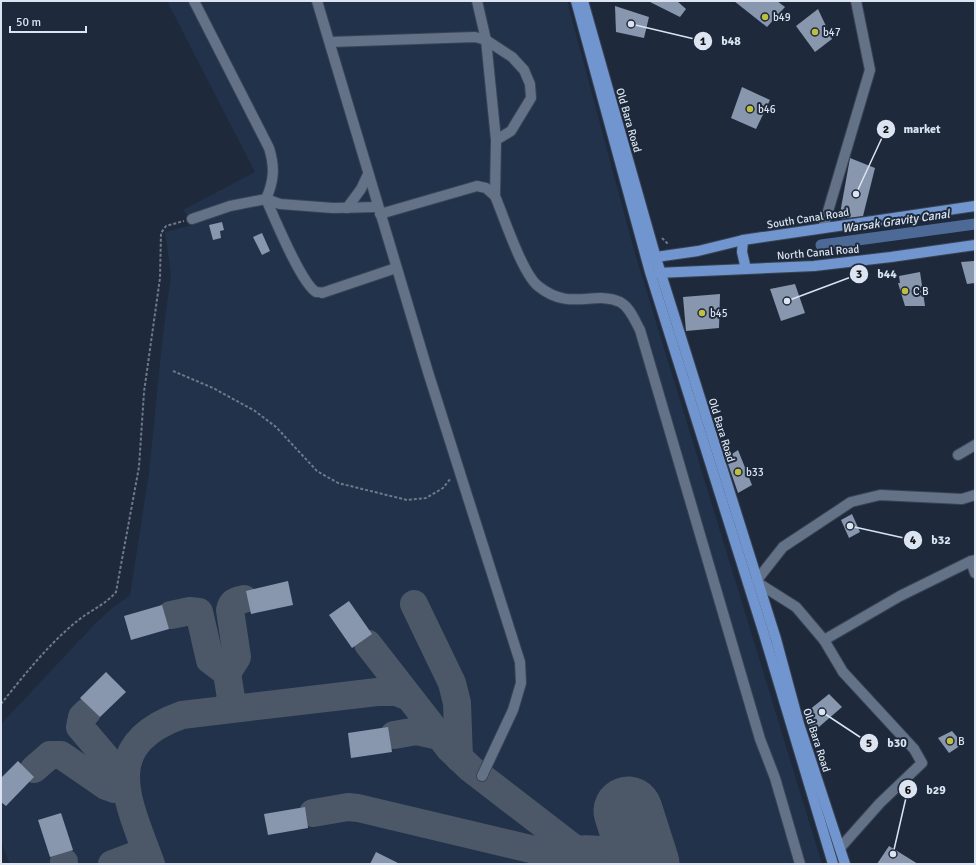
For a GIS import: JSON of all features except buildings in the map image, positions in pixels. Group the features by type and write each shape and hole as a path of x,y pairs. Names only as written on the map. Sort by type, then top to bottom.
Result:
{"main road":[{"path":"576,1 651,258 650,272 725,496 764,634 814,784 833,864"},
{"name":"Old Bara Road","path":"583,1 651,258 662,274 725,496 758,582 799,724 814,784 845,864"},
{"name":"South Canal Road","path":"651,258 680,254 743,240 975,206"},
{"path":"743,240 742,252 746,269"},
{"name":"North Canal Road","path":"650,272 662,274 814,266 975,245"}],"street":[{"path":"194,1 270,148 274,163 273,185 266,199"},
{"path":"317,1 396,268 520,662 521,683 513,710 482,776"},
{"path":"477,1 486,40 496,140 494,196"},
{"path":"823,228 870,70 856,1"},
{"path":"330,42 475,37 486,40 512,57 524,70 530,84 531,98 511,130 496,140"},
{"path":"347,208 361,188 368,174"},
{"path":"192,220 230,206 266,199 280,204 379,211 477,186 486,188 494,196 528,275 538,286 552,295 566,300 604,299 621,302 632,313 640,330 760,739 775,778 800,864"},
{"path":"266,199 298,266 316,292 322,293 396,268"},
{"path":"958,455 975,445"},
{"path":"840,848 880,803 922,763 914,749 843,672 824,640 796,607 758,582 783,547 851,502 880,495 962,499 975,495"},
{"path":"824,640 900,596 973,561 975,573"}],"path":[{"path":"1,704 50,646 76,622 109,601 116,592 139,467 144,392 160,278 161,233 166,226 192,220"},
{"path":"660,232 662,239 680,254"},
{"path":"173,371 213,388 254,411 276,427 317,471 338,484 407,500 426,498 442,488 459,469"}],"shaded area":[{"path":"167,1 567,1 634,250 822,864 10,864 1,842 1,724 93,626 111,609 130,595 149,473 162,343 171,274 165,232 196,224 183,210 255,172"}],"waterway":[{"name":"Warsak Gravity Canal","path":"821,245 975,224"}],"taxiway":[{"path":"227,673 237,657 230,610 233,603 244,599"},
{"path":"414,604 452,683 457,703 459,758"},
{"path":"171,615 190,611 199,612 210,660 227,673 231,698 226,709"},
{"path":"368,644 449,748 471,769 575,849"},
{"path":"151,864 134,818 128,797 126,777 129,759 138,742 155,727 182,715 377,692 396,692 409,697"},
{"path":"87,712 82,717 80,727 126,781"},
{"path":"394,735 417,731 439,736"},
{"path":"34,769 50,755 61,755 106,786 114,789 126,786"},
{"path":"313,813 348,807 358,808 552,854"},
{"path":"558,852 578,849 607,851 616,854 633,864"},
{"path":"112,864 136,855 148,857"}],"runway":[{"path":"628,811 645,864"}],"place":[{"name":"b49","path":"765,17"},
{"name":"b48","path":"631,24"},
{"name":"b47","path":"815,32"},
{"name":"b46","path":"750,109"},
{"name":"market","path":"856,194"},
{"name":"C B","path":"905,291"},
{"name":"b44","path":"787,301"},
{"name":"b45","path":"702,313"},
{"name":"b33","path":"738,472"},
{"name":"b32","path":"850,526"},
{"name":"b30","path":"822,712"},
{"name":"B","path":"950,741"},
{"name":"b29","path":"893,854"}]}
